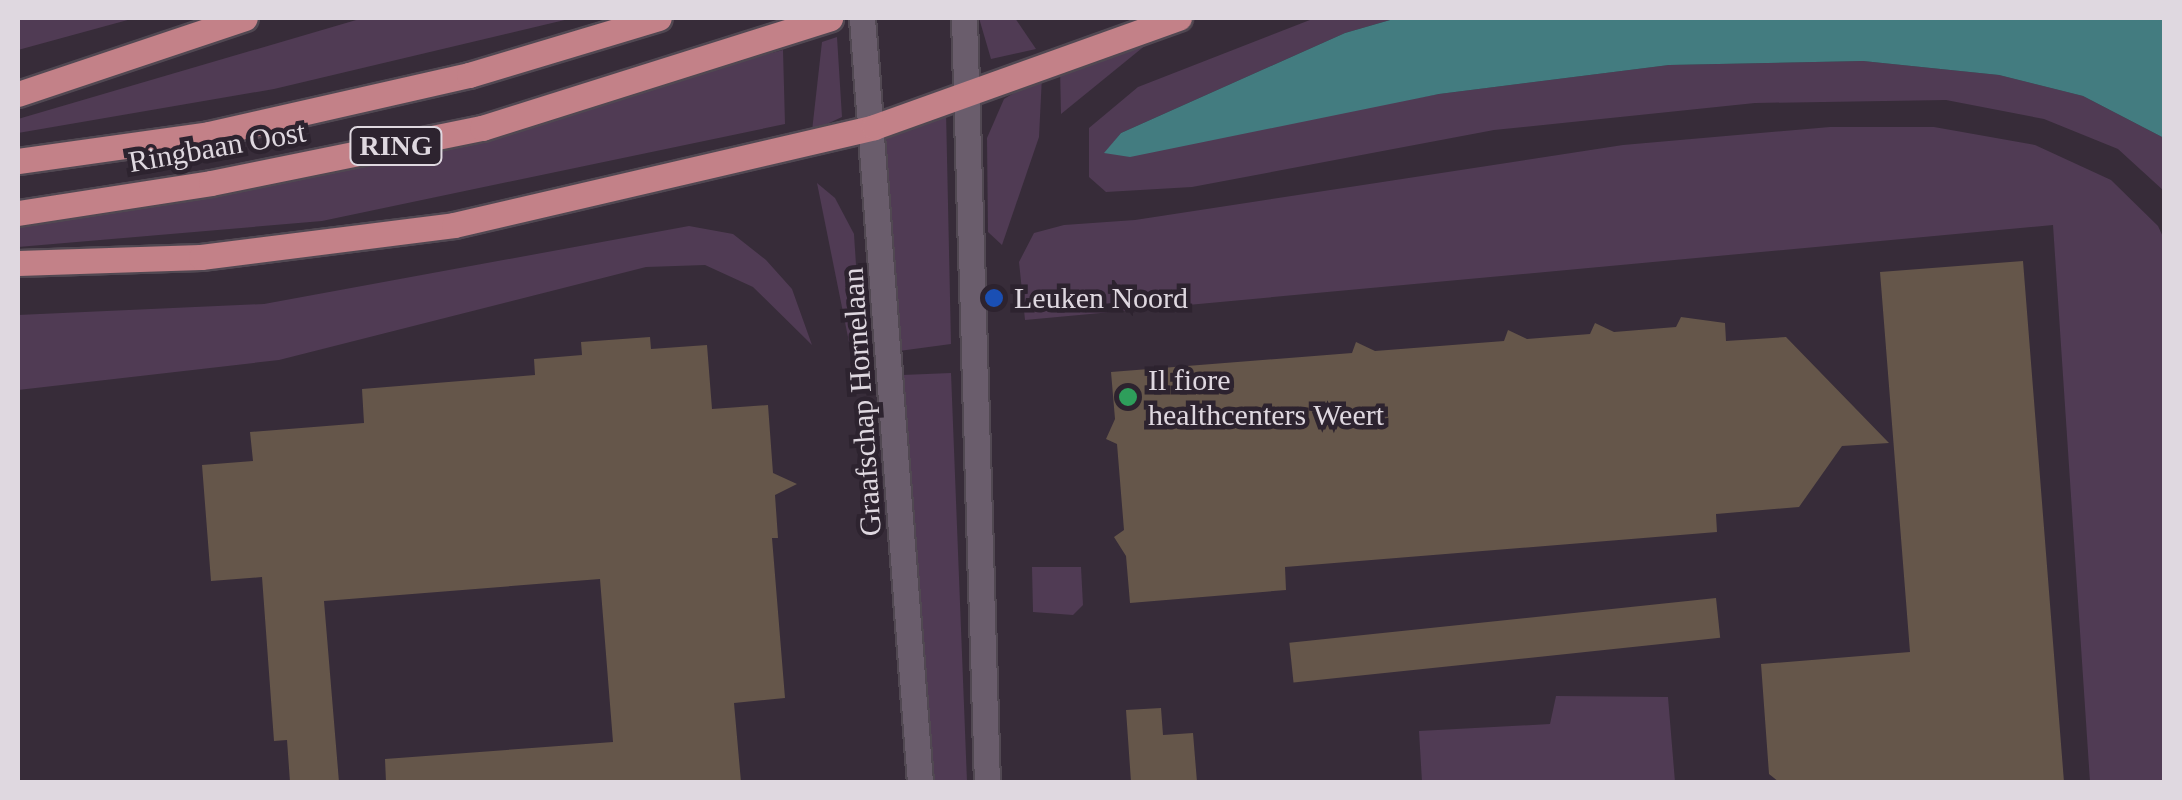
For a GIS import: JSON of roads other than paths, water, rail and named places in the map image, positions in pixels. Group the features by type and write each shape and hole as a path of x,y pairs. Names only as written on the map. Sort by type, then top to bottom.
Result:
{"main road":[{"path":"18,94 246,18"},
{"name":"Ringbaan Oost","path":"18,161 209,134 469,75 659,18"},
{"name":"Ringbaan Oost","path":"18,213 211,183 482,128 830,18"},
{"path":"18,263 201,257 454,225 874,128 1179,18"}],"street":[{"name":"Graafschap Hornelaan","path":"862,18 874,128 920,782"},
{"path":"964,18 970,95 987,782"}],"place":[{"name":"Leuken Noord","path":"994,298"},
{"name":"Il fiore healthcenters Weert","path":"1128,397"}]}
